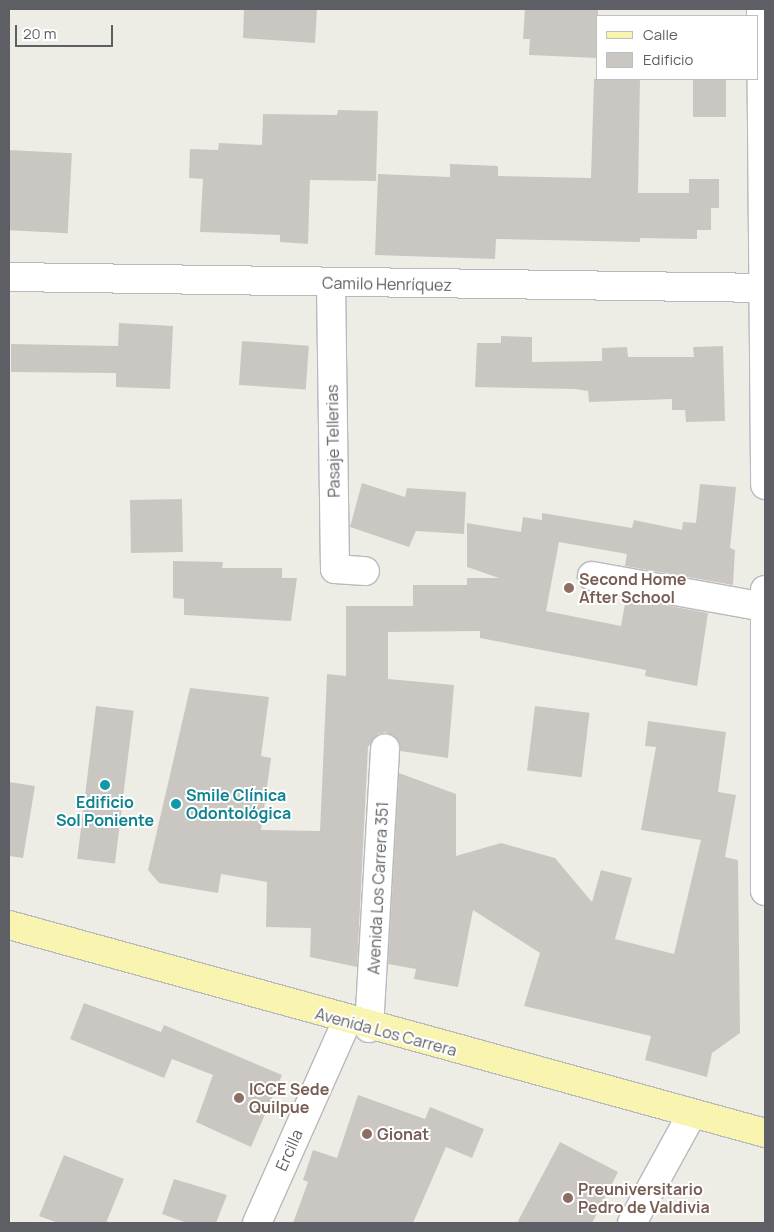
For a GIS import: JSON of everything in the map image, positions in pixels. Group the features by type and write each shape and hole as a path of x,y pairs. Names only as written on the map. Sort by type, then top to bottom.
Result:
{"main road":[{"name":"Avenida Los Carrera","path":"9,926 358,1024 765,1133"}],"street":[{"path":"761,9 765,485"},
{"name":"Camilo Henríquez","path":"9,277 331,284 763,288"},
{"name":"Pasaje Tellerias","path":"331,284 335,569 365,570"},
{"path":"592,576 765,607"},
{"path":"765,590 765,891"},
{"name":"Avenida Los Carrera 351","path":"358,1024 385,748"},
{"name":"Ercilla","path":"257,1223 358,1024"},
{"path":"632,1223 692,1114"}],"building":[{"path":"244,9 317,9 315,43 243,38"},
{"path":"525,9 598,10 598,15 596,15 596,58 529,55 530,39 523,39"},
{"path":"594,79 640,80 638,193 689,193 689,179 719,179 719,208 711,208 711,230 697,230 697,239 640,238 640,242 496,239 495,259 375,255 378,174 450,177 450,164 498,166 498,176 591,178"},
{"path":"693,80 726,80 726,117 693,117"},
{"path":"338,110 378,111 376,181 310,180 308,244 280,242 280,235 200,232 203,179 189,178 190,149 218,150 219,143 262,145 263,114 337,115"},
{"path":"9,150 72,153 68,233 9,230"},
{"path":"119,323 173,326 170,389 116,387 116,373 11,372 11,344 118,346"},
{"path":"501,336 532,337 532,362 602,361 602,348 627,347 628,357 694,357 693,347 723,346 725,421 686,422 685,410 672,410 672,399 589,402 588,391 575,389 475,387 477,343 501,343"},
{"path":"242,341 309,346 306,390 239,385"},
{"path":"362,483 405,497 407,488 466,492 464,534 416,531 409,547 350,527"},
{"path":"700,484 736,487 730,548 735,550 733,585 625,566 627,554 559,542 546,611 621,626 626,598 708,613 697,686 645,676 646,670 480,638 480,631 388,632 388,679 454,685 448,758 400,751 399,741 386,732 378,734 368,747 357,967 310,957 311,928 266,927 267,882 221,874 218,893 159,883 148,870 190,688 269,697 261,756 271,758 261,830 320,831 327,674 346,676 346,606 413,606 413,585 467,585 467,578 499,578 467,567 467,523 521,532 523,517 542,520 542,513 632,528 634,520 682,530 683,522 696,523"},
{"path":"182,499 183,552 131,553 130,500"},
{"path":"173,561 223,562 222,568 282,568 282,578 297,578 291,621 184,615 184,599 173,598"},
{"name":"Edificio Sol Poniente","path":"96,706 134,711 115,863 77,859"},
{"path":"535,706 590,713 582,777 527,771"},
{"path":"648,721 726,732 718,792 736,795 725,857 738,860 740,1033 712,1053 707,1077 645,1060 651,1036 524,1006 540,953 473,910 458,987 414,979 416,969 388,964 399,773 456,794 456,856 501,843 555,858 592,902 601,870 632,878 615,939 674,954 701,840 641,830 656,747 645,746"},
{"path":"9,782 35,786 23,858 9,856"},
{"path":"84,1003 161,1032 164,1025 282,1075 251,1147 196,1122 213,1075 172,1059 164,1078 70,1039"},
{"path":"358,1095 425,1119 430,1107 484,1129 472,1158 446,1147 413,1223 293,1223 308,1182 303,1180 313,1150 337,1158"},
{"name":"Preuniversitario Pedro de Valdivia","path":"560,1142 618,1172 592,1223 517,1223"},
{"path":"64,1155 124,1179 106,1223 58,1223 39,1216"},
{"path":"174,1179 227,1195 216,1223 187,1223 162,1214"}],"place":[{"name":"Second Home After School","path":"569,588"},
{"name":"Edificio Sol Poniente","path":"105,785"},
{"name":"Smile Clínica Odontológica","path":"176,804"},
{"name":"ICCE Sede Quilpue","path":"239,1098"},
{"name":"Gionat","path":"367,1134"},
{"name":"Preuniversitario Pedro de Valdivia","path":"568,1198"}]}
